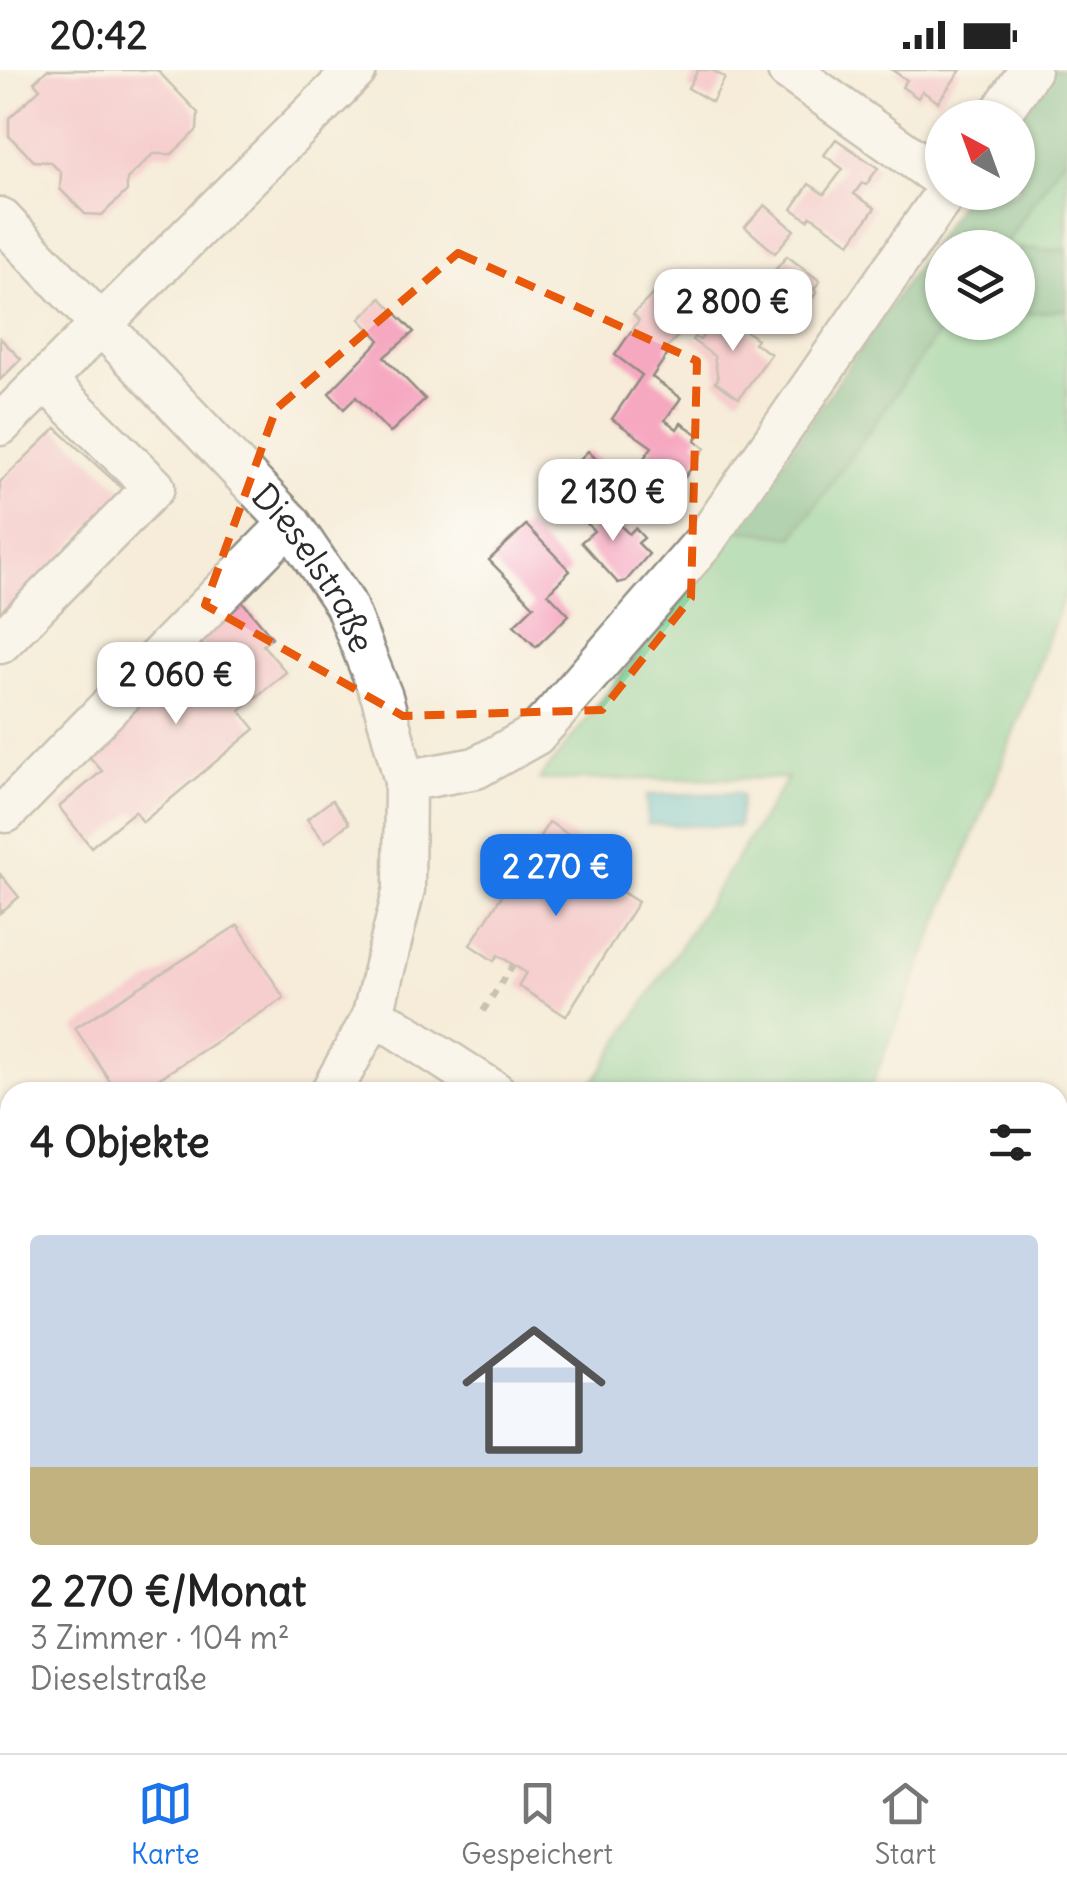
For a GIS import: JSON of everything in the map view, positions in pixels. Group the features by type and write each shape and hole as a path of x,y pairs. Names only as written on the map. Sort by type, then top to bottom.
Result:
{"street":[{"path":"0,424 356,70"},
{"path":"788,70 925,167"},
{"path":"1009,100 1030,70"},
{"path":"405,781 476,768 534,735 550,719 704,542 934,210"},
{"name":"Dieselstraße","path":"0,218 290,524 344,604 382,697 405,781 404,889 372,1018 337,1082"},
{"path":"0,643 154,487 44,380"},
{"path":"6,812 290,524"},
{"path":"372,1018 395,1028 479,1082"}],"path":[{"path":"483,1011 513,965"}],"highlighted area":[{"path":"458,253 697,361 691,598 602,710 403,716 205,605 276,409"}],"green space":[{"path":"1050,70 1067,70 1067,153 1035,200 1035,100 1030,100"},
{"path":"1067,153 1067,250 1035,249 1035,230 1015,230 1029,210 1035,210 1035,200"},
{"path":"955,210 1028,210 1015,230 942,230"},
{"path":"1035,249 1067,250 1067,309 1035,313"},
{"path":"925,254 925,340 934,340 793,537 736,529"},
{"path":"1067,309 1067,588 997,777 873,1082 593,1082 788,778 539,780 736,529 793,537 934,340 1035,340 1035,313"}],"water":[{"path":"647,795 742,796 738,827 647,824"}],"building":[{"path":"47,70 157,70 198,113 197,130 172,154 153,154 127,179 127,191 102,215 85,214 60,189 61,172 50,162 34,161 9,136 9,118 40,89 34,82"},
{"path":"698,70 712,70 725,78 712,102 688,88"},
{"path":"892,70 961,70 939,100 922,91 918,98 902,87 907,80"},
{"path":"836,139 878,168 854,194 875,208 850,243 811,216 808,220 792,209 809,184 824,194 843,169 824,155"},
{"path":"765,205 794,230 775,253 745,227"},
{"path":"787,256 820,281 814,289 817,292 792,325 746,291 758,275 766,281"},
{"path":"653,294 686,328 666,348 669,352 652,377 681,398 665,420 677,429 681,423 699,435 695,441 705,448 681,483 644,458 652,447 612,419 642,375 615,355 639,320 633,314"},
{"path":"381,298 414,332 384,357 425,399 390,433 356,397 344,409 329,393 380,340 360,319"},
{"path":"719,312 771,354 739,398 715,382 718,379 714,356 692,340 700,340"},
{"path":"0,338 21,359 0,380"},
{"path":"56,428 125,491 0,620 0,482"},
{"path":"588,451 612,475 590,497 566,473"},
{"path":"595,500 629,534 635,528 644,538 638,543 649,554 626,581 618,583 581,542 594,531 579,515"},
{"path":"526,525 570,571 548,593 569,615 536,647 514,625 534,606 489,560"},
{"path":"241,600 272,637 263,645 286,672 240,711 255,729 143,822 135,811 91,847 59,807 102,771 82,748 195,654 199,659 208,652 196,637"},
{"path":"332,800 349,823 325,842 307,819"},
{"path":"549,822 603,856 592,873 638,902 566,1016 518,986 526,973 498,955 494,961 470,945"},
{"path":"0,874 19,897 0,913"},
{"path":"238,925 284,998 154,1082 110,1082 75,1028"}]}
